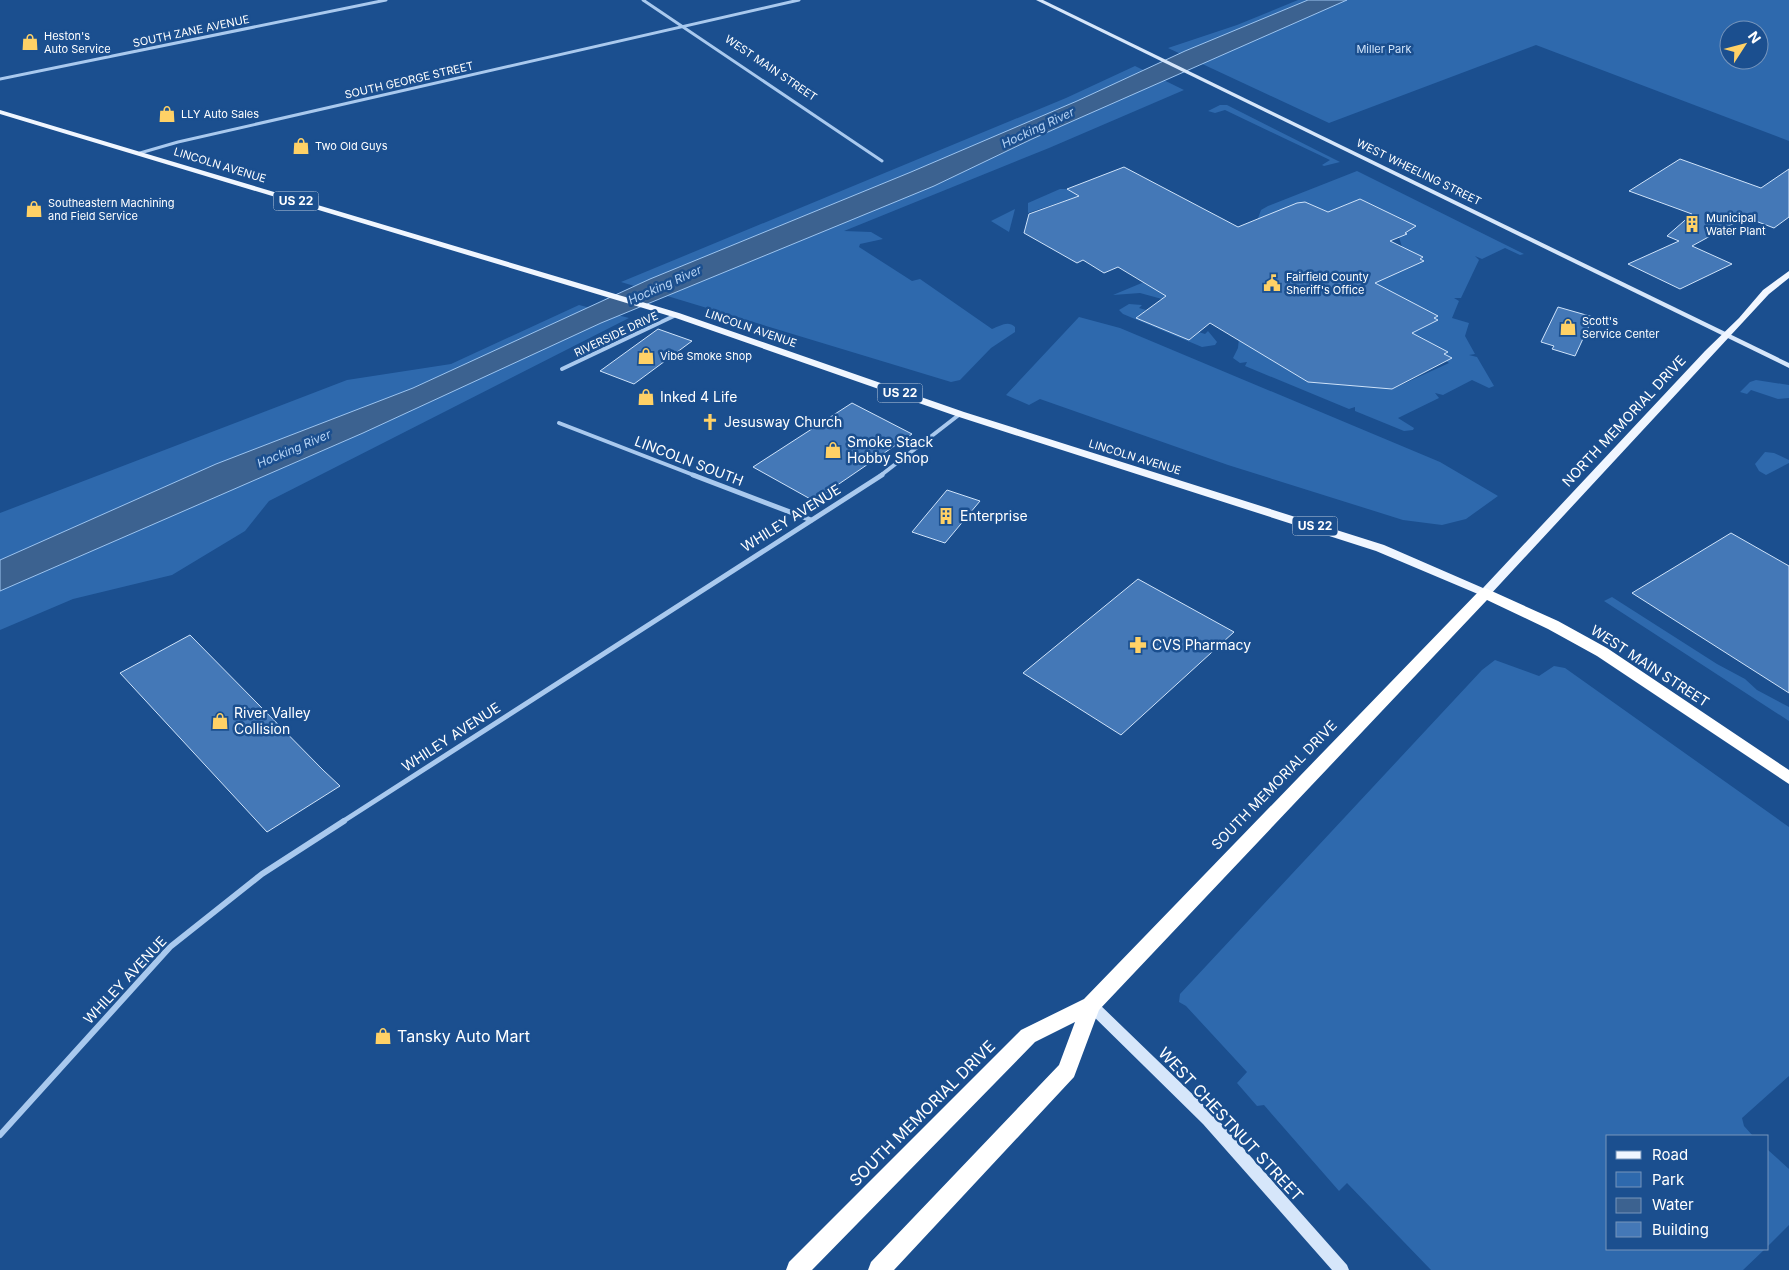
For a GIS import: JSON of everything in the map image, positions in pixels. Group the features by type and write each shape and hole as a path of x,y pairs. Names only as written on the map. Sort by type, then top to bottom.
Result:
{"highway":[{"name":"WEST MAIN STREET","path":"1486,593 1553,625 1602,652 1789,778"},
{"name":"SOUTH MEMORIAL DRIVE","path":"797,1270 1028,1036 1092,1005 1486,593"},
{"name":"SOUTH MEMORIAL DRIVE","path":"879,1270 1067,1071 1092,1005"}],"main road":[{"name":"LINCOLN AVENUE","path":"0,112 676,315 960,414 1380,548 1486,593"},
{"name":"NORTH MEMORIAL DRIVE","path":"1486,593 1708,353 1728,335 1766,292 1789,274"}],"street":[{"name":"SOUTH ZANE AVENUE","path":"0,79 386,0"},
{"name":"WEST MAIN STREET","path":"643,0 882,161"},
{"name":"SOUTH GEORGE STREET","path":"140,153 178,142 798,0"},
{"name":"WEST WHEELING STREET","path":"1039,0 1789,366"},
{"name":"RIVERSIDE DRIVE","path":"562,369 676,315"},
{"name":"WHILEY AVENUE","path":"0,1135 164,954 216,909 262,874 392,788 887,471 960,414"},
{"name":"LINCOLN SOUTH","path":"559,423 811,520"},
{"name":"WEST CHESTNUT STREET","path":"1092,1005 1208,1119 1342,1270"}],"green space":[{"name":"Miller Park","path":"1298,0 1789,0 1789,141 1536,45 1329,123 1168,48 1237,25"},
{"path":"1135,66 1184,90 1049,148 844,231 871,232 883,239 860,244 859,247 912,281 920,279 992,329 1007,324 1015,327 1015,332 991,348 960,380 951,382 621,282 1066,98"},
{"path":"1220,105 1227,105 1340,162 1324,166 1322,165 1330,160 1225,110 1215,113 1208,111"},
{"path":"1357,171 1524,254 1520,255 1505,248 1482,259 1475,256 1479,260 1461,298 1454,298 1459,301 1452,318 1469,323 1465,336 1475,354 1469,355 1477,357 1494,386 1489,388 1472,380 1443,395 1435,393 1439,398 1398,418 1414,428 1413,430 1404,431 1355,411 1355,407 1349,409 1245,366 1247,362 1240,363 1233,358 1238,348 1239,338 1308,382 1392,389 1449,363 1446,361 1451,358 1444,354 1447,352 1412,333 1362,274 1401,266 1407,269 1424,261 1420,259 1422,257 1402,247 1399,237 1410,230 1410,223 1360,199 1328,212 1305,202 1257,221 1261,210 1268,206"},
{"path":"1060,189 1067,189 1079,196 1028,213 1028,203"},
{"path":"1015,209 1009,232 991,221"},
{"path":"1156,277 1166,296 1162,299 1140,293 1113,295"},
{"path":"1129,304 1142,305 1139,308 1146,310 1136,318 1189,340 1199,332 1205,334 1208,331 1217,342 1215,345 1202,347 1123,314 1119,310"},
{"path":"579,305 629,318 269,501 245,531 172,575 73,599 0,630 0,513 347,380 451,364"},
{"path":"1079,317 1120,328 1440,462 1498,496 1466,519 1442,525 1403,520 1228,465 1040,399 1029,405 1006,395"},
{"path":"1756,380 1789,385 1789,398 1778,399 1751,390 1747,394 1740,392 1750,382"},
{"path":"1765,452 1774,453 1789,460 1789,463 1766,475 1759,471 1755,464"},
{"path":"1612,597 1717,664 1745,679 1757,690 1789,707 1789,721 1604,601"},
{"path":"1495,660 1539,676 1554,666 1565,668 1789,827 1789,1076 1742,1118 1744,1126 1752,1135 1606,1135 1606,1250 1764,1250 1743,1270 1431,1270 1347,1183 1339,1191 1264,1105 1257,1106 1237,1083 1247,1072 1186,1006 1179,1002 1180,994 1482,670"},
{"path":"1769,1151 1789,1169 1789,1225 1769,1245"}],"water":[{"name":"Hocking River","path":"1308,0 1347,0 1032,139 934,186 601,323 363,433 0,591 0,560 216,464 413,388 650,279 911,172 1077,101 1185,51"}],"building":[{"name":"Municipal Water Plant","path":"1680,159 1761,188 1789,169 1789,217 1774,228 1745,217 1692,246 1732,264 1680,289 1628,264 1679,241 1667,236 1692,214 1629,191"},
{"name":"Fairfield County Sheriff's Office","path":"1124,167 1238,227 1297,203 1305,202 1328,212 1360,199 1416,226 1405,233 1407,234 1390,241 1423,257 1420,259 1424,261 1375,283 1438,316 1434,318 1438,320 1412,333 1448,352 1444,354 1452,358 1392,389 1308,382 1210,323 1189,340 1136,318 1166,296 1118,267 1104,273 1083,260 1077,263 1024,233 1029,214 1079,196 1067,189"},
{"name":"Scott's Service Center","path":"1558,307 1593,317 1575,356 1552,349 1554,346 1541,342"},
{"name":"Vibe Smoke Shop","path":"658,329 692,341 634,384 600,371"},
{"name":"Smoke Stack Hobby Shop","path":"852,403 912,434 814,501 753,467"},
{"name":"Enterprise","path":"947,490 980,501 945,543 912,532"},
{"path":"1731,533 1789,566 1789,693 1632,593"},
{"name":"CVS Pharmacy","path":"1138,579 1234,632 1121,735 1023,673"},
{"name":"River Valley Collision","path":"190,635 340,786 267,832 120,673"}],"place":[{"name":"Heston's Auto Service","path":"30,42"},
{"name":"LLY Auto Sales","path":"167,114"},
{"name":"Two Old Guys","path":"301,146"},
{"name":"Southeastern Machining and Field Service","path":"34,209"},
{"name":"Municipal Water Plant","path":"1692,224"},
{"name":"Fairfield County Sheriff's Office","path":"1272,283"},
{"name":"Scott's Service Center","path":"1568,327"},
{"name":"Vibe Smoke Shop","path":"646,356"},
{"name":"Inked 4 Life","path":"646,397"},
{"name":"Jesusway Church","path":"710,422"},
{"name":"Smoke Stack Hobby Shop","path":"833,450"},
{"name":"Enterprise","path":"946,516"},
{"name":"CVS Pharmacy","path":"1138,645"},
{"name":"River Valley Collision","path":"220,721"},
{"name":"Tansky Auto Mart","path":"383,1036"}]}
